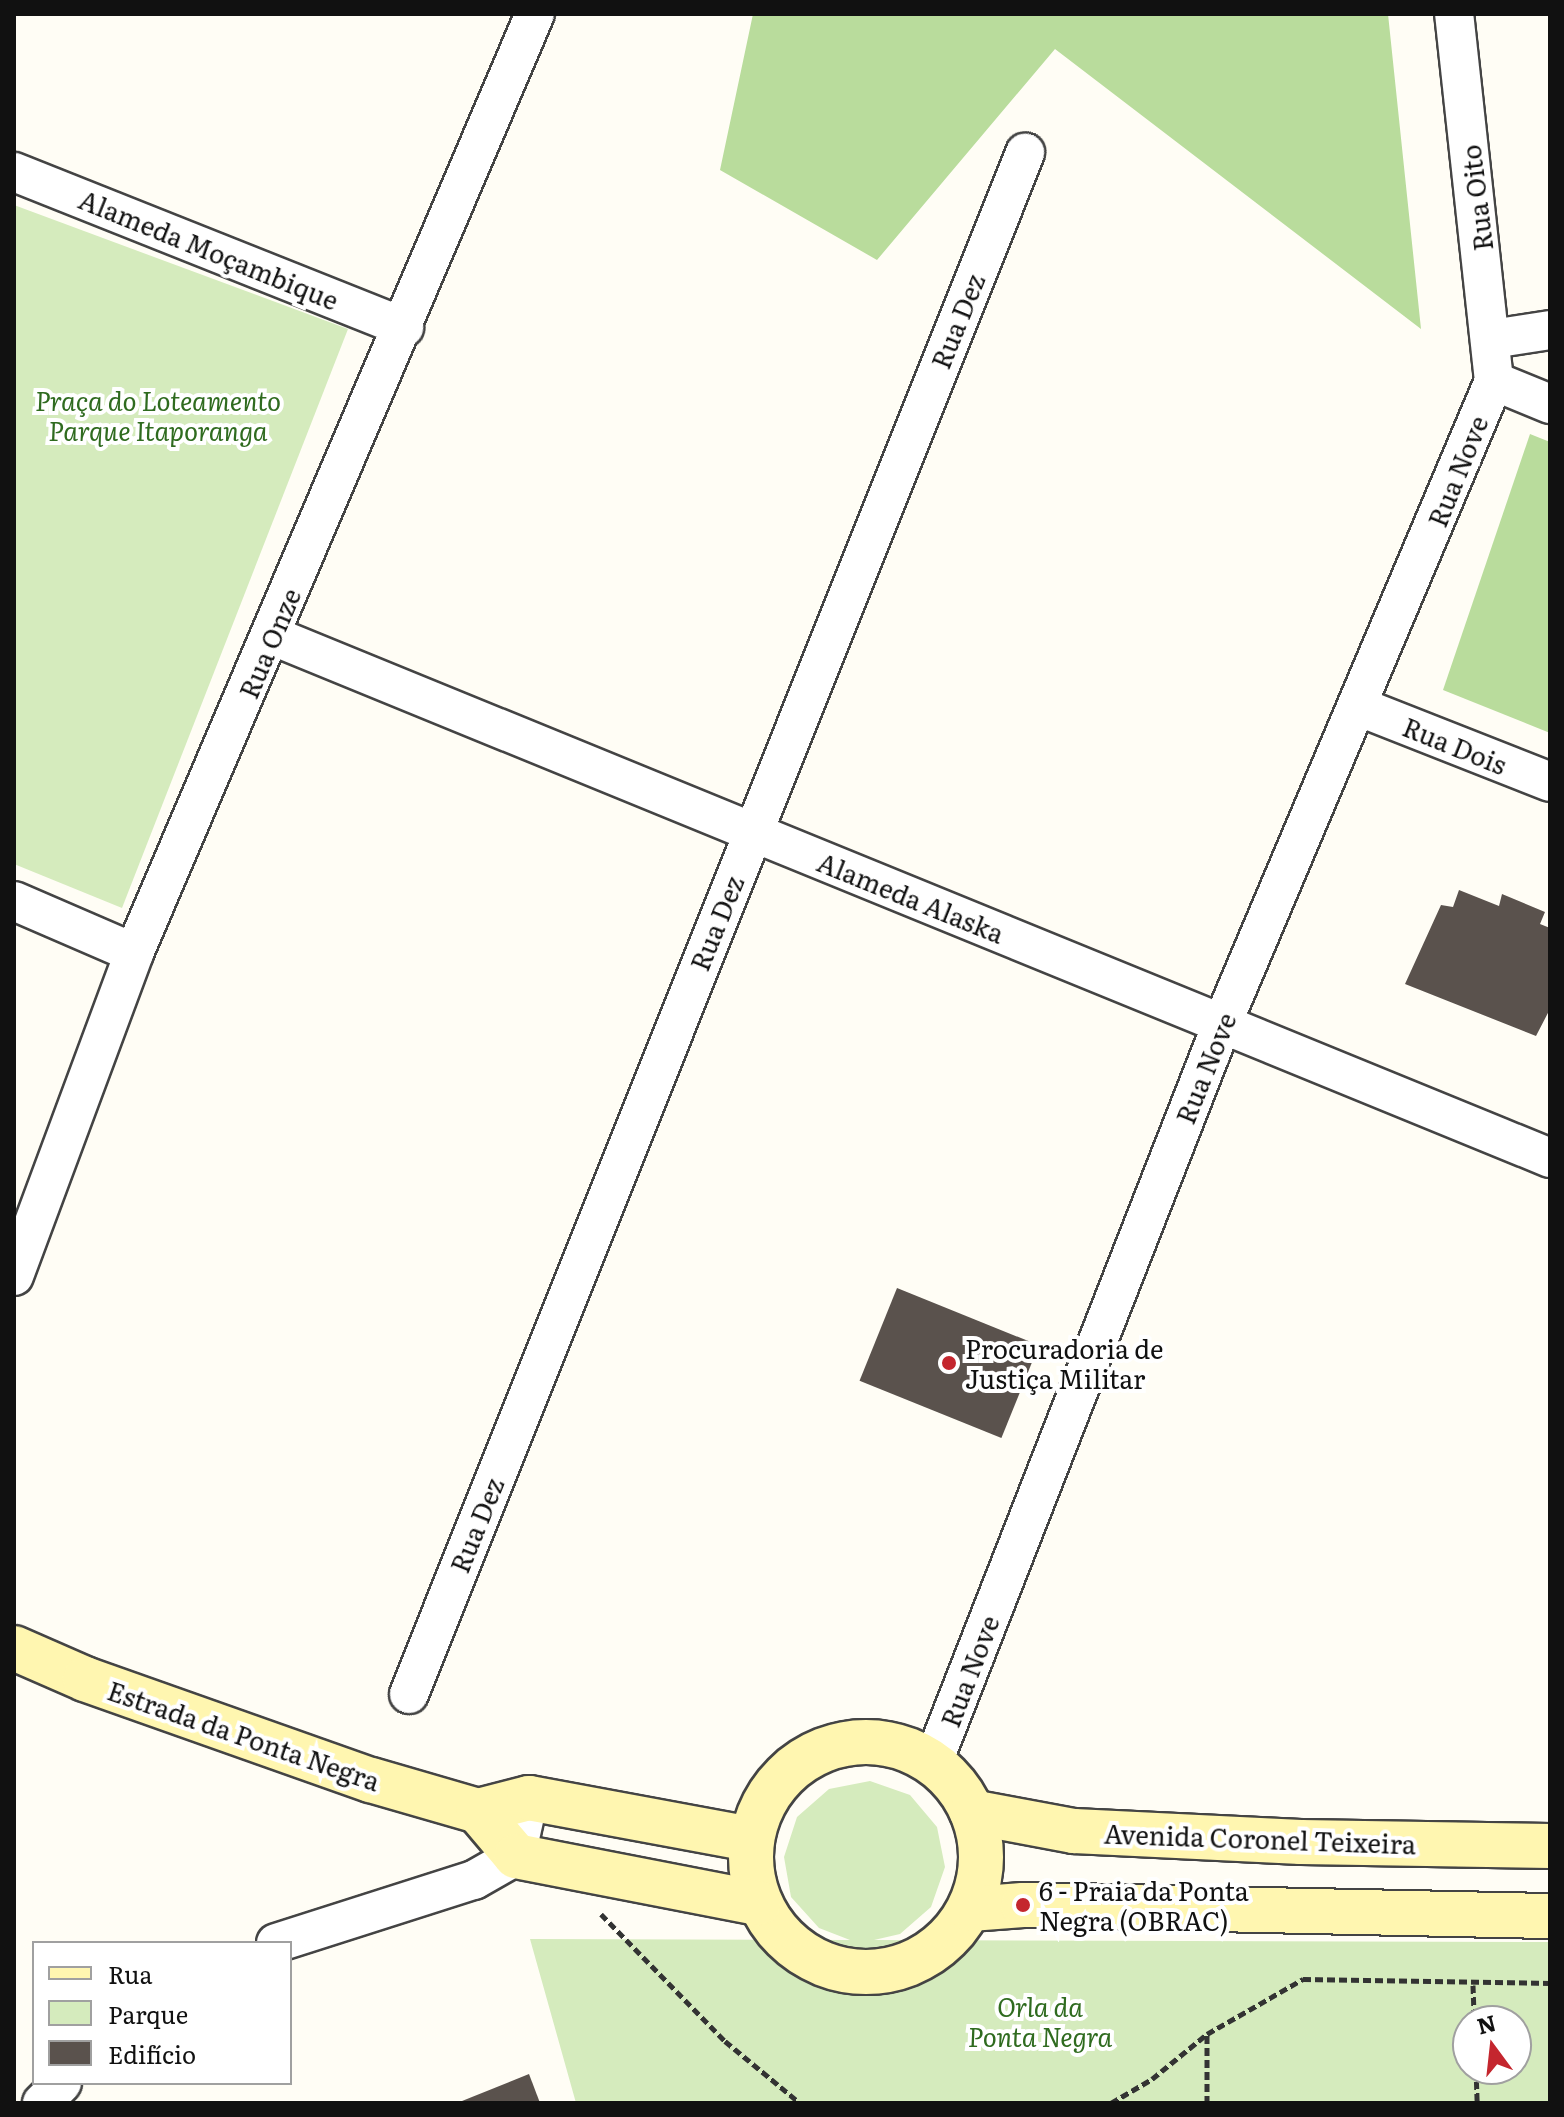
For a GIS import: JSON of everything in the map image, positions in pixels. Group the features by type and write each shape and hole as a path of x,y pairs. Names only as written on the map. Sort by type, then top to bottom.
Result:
{"street":[{"name":"Rua Onze","path":"14,1276 134,953 273,636 535,14"},
{"name":"Rua Oito","path":"1454,14 1492,339 1494,381"},
{"name":"Rua Dez","path":"409,1694 1025,153"},
{"name":"Alameda Moçambique","path":"14,172 404,327"},
{"path":"1492,339 1550,330"},
{"path":"1494,381 1550,404"},
{"name":"Rua Nove","path":"933,1762 1222,1024 1360,707 1494,381"},
{"name":"Alameda Alaska","path":"273,636 1550,1158"},
{"name":"Rua Dois","path":"1360,707 1550,782"},
{"path":"14,901 134,953"},
{"name":"Estrada da Ponta Negra","path":"14,1648 85,1679 310,1759 478,1811"},
{"path":"858,1740 898,1745 933,1762 956,1783 972,1812 982,1842 980,1876 970,1909 937,1946 916,1961 880,1971 843,1970 808,1957 778,1934 758,1903 750,1871 750,1839 763,1802 787,1771 820,1750 858,1740"},
{"path":"750,1839 529,1798 478,1811 516,1856 758,1903"},
{"path":"282,1941 474,1880 516,1856 529,1798"},
{"name":"Avenida Coronel Teixeira","path":"972,1812 1074,1831 1301,1842 1550,1846"},
{"path":"970,1909 1023,1905 1550,1916"},
{"path":"42,2103 60,2085"}],"path":[{"path":"594,1907 725,2041 800,2103"},
{"path":"1111,2103 1152,2079 1207,2034 1303,1979 1473,1985 1550,1983"},
{"path":"1473,1985 1474,2005"},
{"path":"1207,2034 1207,2103"}],"green space":[{"path":"753,14 1388,14 1421,329 1055,49 877,260 720,170"},
{"name":"Praça do Loteamento Parque Itaporanga","path":"14,205 348,329 122,908 14,864"},
{"path":"1530,434 1550,442 1550,733 1443,690"},
{"name":"Orla da Ponta Negra","path":"870,1781 910,1795 937,1827 945,1867 931,1907 900,1934 874,1940 1550,1942 1550,2103 576,2103 530,1939 850,1940 819,1928 791,1897 784,1857 797,1817 829,1789"}],"building":[{"path":"1459,890 1499,906 1502,894 1545,912 1540,924 1550,928 1550,1009 1536,1036 1405,984 1441,905 1453,907"},
{"name":"Procuradoria de Justiça Militar","path":"897,1288 1039,1345 1001,1438 860,1381"},
{"path":"529,2074 540,2103 457,2103"}],"place":[{"name":"Procuradoria de Justiça Militar","path":"949,1363"},
{"name":"6 - Praia da Ponta Negra (OBRAC)","path":"1023,1905"}]}
